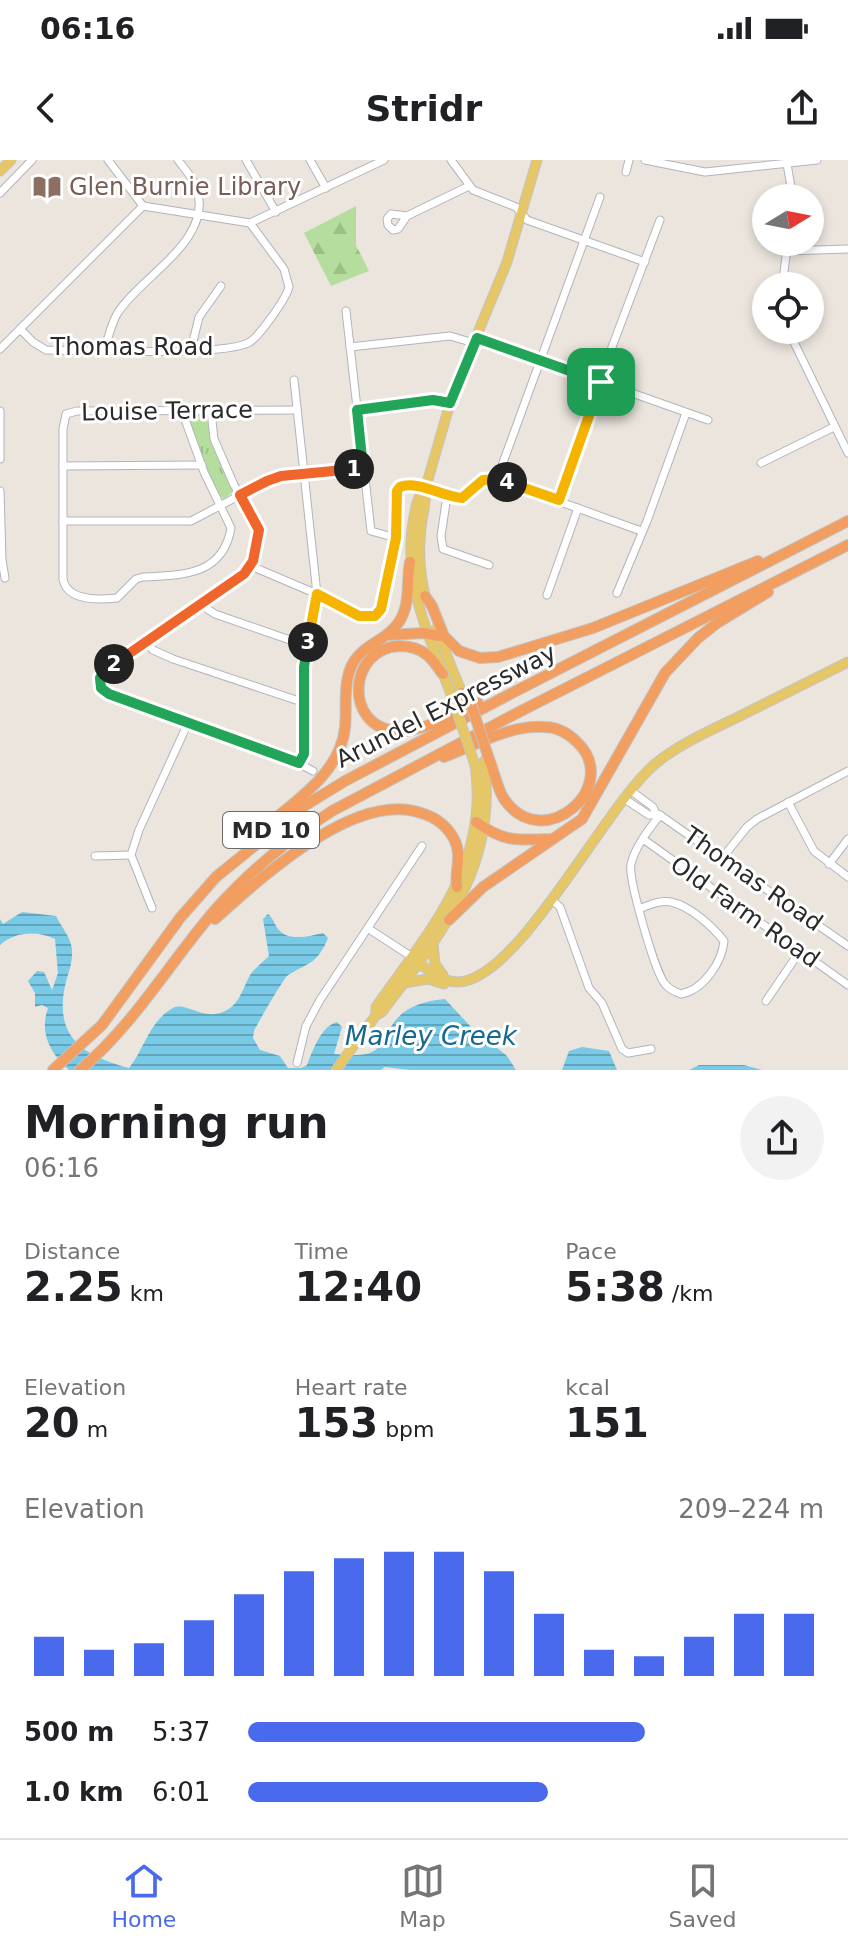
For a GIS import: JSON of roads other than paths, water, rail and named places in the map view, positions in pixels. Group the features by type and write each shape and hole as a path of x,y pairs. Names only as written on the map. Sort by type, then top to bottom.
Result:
{"highway":[{"name":"Arundel Expressway","path":"53,1070 88,1039 117,1005 180,918 228,865 322,793 848,521"},
{"name":"Arundel Expressway","path":"80,1070 101,1052 224,901 279,847 332,811 426,760 848,545"},
{"path":"425,596 444,636 459,651 480,658 498,657 593,628 771,556 783,556"},
{"path":"449,920 483,887 582,819 640,714 676,660 717,623 816,561"},
{"path":"228,865 230,856 317,782 332,764 343,740 347,681 351,667 358,654 386,635 404,614 410,562"},
{"path":"386,635 433,635"},
{"path":"443,674 427,655 416,648 391,647 374,655 365,664 359,677 359,699 366,715 374,723 398,731 427,725 504,692 514,692"},
{"path":"426,760 443,758 505,733 529,727 551,728 570,736 580,745 589,765 588,787 578,806 564,815 551,820 537,820 520,814 504,799 483,762 470,701 457,695"},
{"path":"189,942 255,883 299,851 349,822 383,810 411,809 439,821 456,845 459,862 457,887"},
{"path":"480,825 514,841 554,839"}],"main road":[{"path":"0,171 11,160"},
{"path":"457,695 443,674 425,596 420,561 421,527 427,499 425,490 450,403 522,214 537,160"},
{"path":"376,1015 376,1007 415,959 433,944 449,920 473,872 487,795 483,762 433,635 416,601 410,562 414,515 419,496 425,490"},
{"path":"404,983 428,979 455,987 481,974 508,953 626,794 656,763 672,751 848,662"},
{"path":"336,1070 404,983 457,887 480,825"},
{"path":"433,944 435,964 444,979"},
{"path":"415,959 444,979 461,982"}],"street":[{"path":"0,193 32,160"},
{"path":"108,160 143,206 250,223 374,162 384,160"},
{"path":"105,349 117,314 127,300 183,245 198,215 195,184 178,160"},
{"path":"246,160 276,212"},
{"path":"310,160 326,188"},
{"path":"451,160 469,186 481,195 516,207 527,220 645,262"},
{"path":"626,172 629,160"},
{"path":"645,160 705,172 817,160"},
{"path":"787,164 791,184"},
{"path":"407,216 469,186"},
{"path":"497,479 600,197"},
{"path":"0,349 143,206"},
{"path":"559,500 660,220"},
{"name":"Thomas Road","path":"20,329 46,350 222,349 250,342 286,296 289,283 286,273 250,223"},
{"path":"824,248 848,249"},
{"path":"191,350 199,317 221,286"},
{"path":"346,311 371,531 396,538"},
{"path":"350,347 450,336 476,340 708,420"},
{"path":"795,344 848,453"},
{"path":"294,380 317,594 307,646 304,754 299,763"},
{"path":"357,410 433,400 450,403"},
{"name":"Louise Terrace","path":"222,506 231,528 227,546 213,562 191,574 136,579 123,594 112,599 78,596 64,586 63,419 71,411 297,410"},
{"path":"0,411 0,459"},
{"path":"182,411 202,465 222,506"},
{"path":"211,411 214,439 259,530 251,566 147,644 105,671 100,678 101,688 109,694 299,763 313,771"},
{"path":"617,593 686,413"},
{"path":"761,463 834,427"},
{"path":"63,466 202,465"},
{"path":"63,521 191,521 267,481 363,468"},
{"path":"251,566 359,616 375,616 381,609 396,538 397,491 409,484 462,498 483,480 497,479 641,531"},
{"path":"0,491 5,578"},
{"path":"447,496 441,536 443,549 489,565"},
{"path":"547,595 578,508"},
{"path":"201,605 215,614 307,646"},
{"path":"147,644 173,659 305,703"},
{"path":"152,908 131,855 139,830 188,723"},
{"path":"723,857 747,827 848,771"},
{"name":"Thomas Road","path":"626,794 653,807 658,815 848,946"},
{"path":"788,802 814,851 848,877"},
{"path":"639,909 658,903 674,903 715,930 724,941 719,960 696,989 681,994 663,982 639,909 630,874 632,861 658,815"},
{"name":"Old Farm Road","path":"643,839 848,985"},
{"path":"829,864 848,839"},
{"path":"297,1063 306,1026 320,1000 422,846"},
{"path":"95,856 131,855"},
{"path":"551,899 560,907 589,988 602,1003 622,1049 628,1053 651,1049"},
{"path":"369,929 415,959"},
{"path":"766,1001 800,951"}],"water":[{"name":"Marley Creek","path":"22,912 56,916 72,949 63,1004 69,1032 86,1050 113,1063 129,1068 152,1028 173,1008 184,1007 211,1014 227,1010 234,1004 252,973 269,956 263,919 268,914 285,935 301,937 323,933 328,938 316,958 287,976 254,1031 253,1038 260,1050 280,1056 288,1068 307,1065 318,1039 331,1024 337,1022 342,1027 334,1054 368,1054 381,1044 401,1014 422,1003 445,999 471,1027 507,1056 516,1070 410,1070 385,1067 381,1070 69,1070 56,1057 48,1042 45,1026 48,1008 42,1005 35,1007 35,993 28,981 37,971 44,972 52,990 58,973 55,939 41,934 26,934 12,937 0,945 0,919 3,924"},
{"name":"Marley Creek","path":"582,1047 609,1051 617,1070 562,1070 569,1051"},
{"path":"699,1065 744,1065 762,1070 689,1070"}],"place":[{"name":"Glen Burnie Library","path":"47,187"}]}
